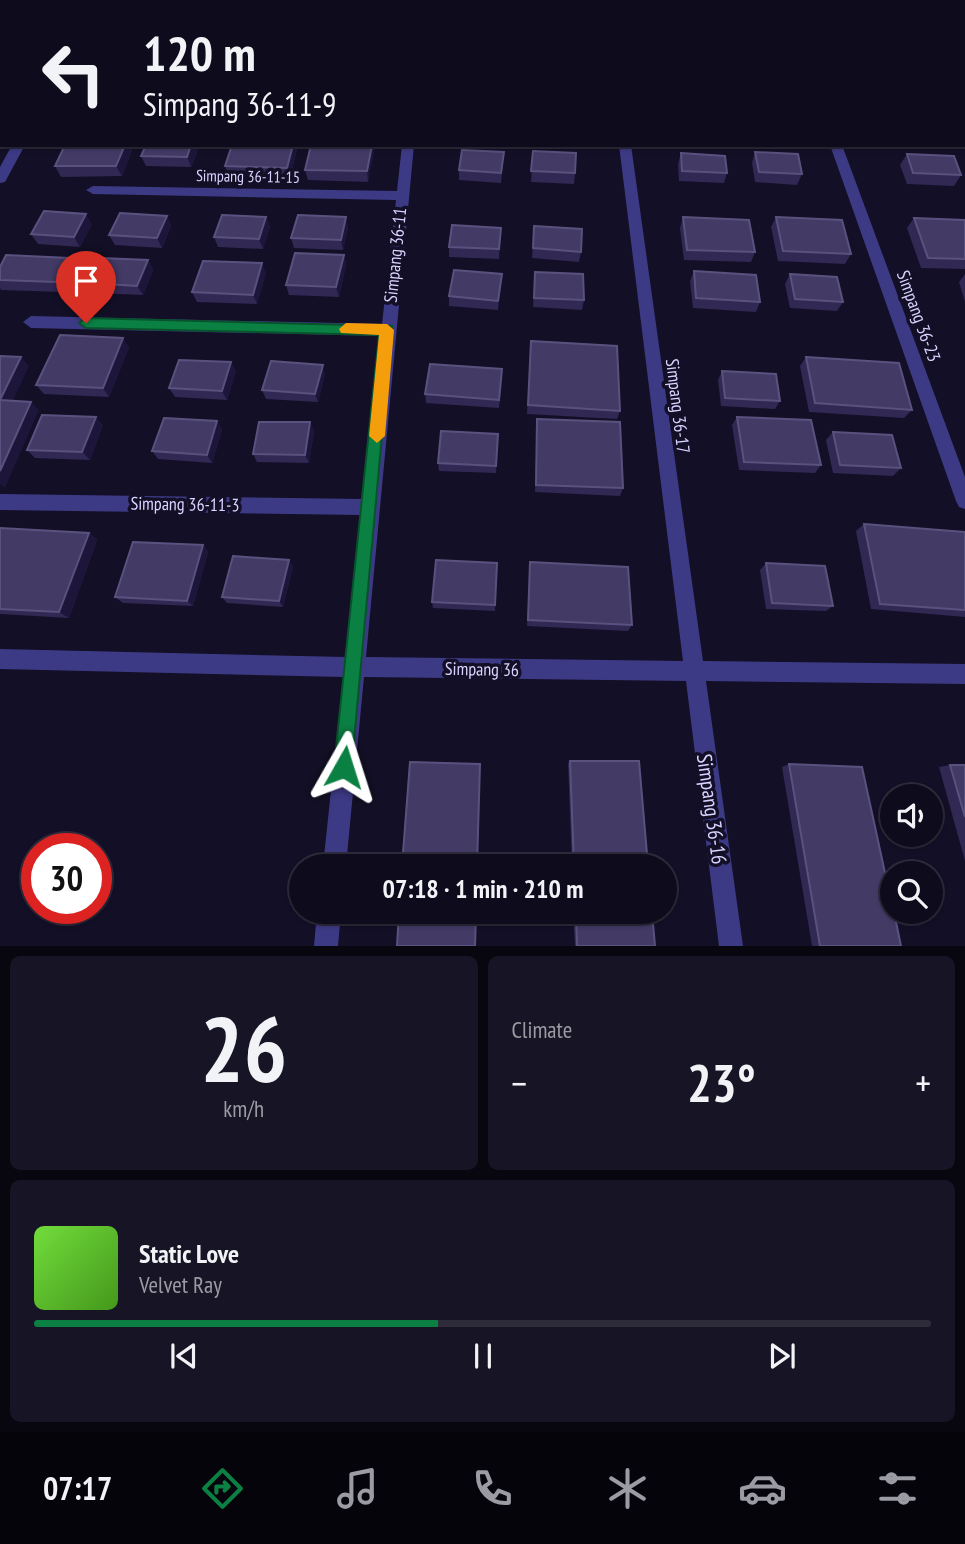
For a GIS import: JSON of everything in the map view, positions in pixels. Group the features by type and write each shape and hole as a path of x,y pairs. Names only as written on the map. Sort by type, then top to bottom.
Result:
{"street":[{"path":"0,179 18,147"},
{"name":"Simpang 36-11","path":"335,854 408,147"},
{"name":"Simpang 36-17","path":"625,147 694,671"},
{"name":"Simpang 36-23","path":"837,147 965,500"},
{"name":"Simpang 36-11-15","path":"93,190 402,196"},
{"path":"31,321 387,330"},
{"name":"Simpang 36-11-3","path":"0,502 370,507"},
{"name":"Simpang 36","path":"0,659 354,667 965,674"},
{"name":"Simpang 36-16","path":"694,671 731,946"},
{"path":"326,946 328,924"}],"building":[{"path":"64,147 124,147 116,166 55,166"},
{"path":"145,147 190,147 187,157 141,156"},
{"path":"231,147 292,147 287,168 225,166"},
{"path":"311,147 372,147 367,171 305,170"},
{"path":"462,150 504,152 501,173 459,170"},
{"path":"533,151 576,153 575,173 531,171"},
{"path":"755,152 798,154 802,174 759,172"},
{"path":"681,153 725,156 727,173 682,171"},
{"path":"907,154 954,156 961,175 913,173"},
{"path":"44,211 86,214 74,237 31,234"},
{"path":"120,213 167,216 157,238 109,235"},
{"path":"222,215 266,217 259,239 214,237"},
{"path":"298,215 346,217 341,240 291,238"},
{"path":"683,217 749,220 755,252 687,250"},
{"path":"776,217 842,220 851,254 783,251"},
{"path":"914,218 965,220 965,259 928,258"},
{"path":"452,225 501,228 499,249 449,247"},
{"path":"534,226 582,229 581,252 533,248"},
{"path":"295,253 344,255 336,287 286,285"},
{"path":"6,255 68,258 56,282 0,280 0,267"},
{"path":"101,258 148,260 137,286 89,283"},
{"path":"203,261 262,263 253,295 192,292"},
{"path":"454,270 502,274 498,301 449,296"},
{"path":"694,271 756,275 760,302 696,298"},
{"path":"535,272 583,274 584,300 534,298"},
{"path":"790,274 837,277 843,302 795,299"},
{"path":"60,335 123,338 103,388 36,385"},
{"path":"531,341 617,346 620,411 528,405"},
{"path":"0,356 21,357 0,400"},
{"path":"806,357 899,363 912,410 815,403"},
{"path":"179,360 231,362 222,391 169,388"},
{"path":"271,361 323,365 315,394 262,390"},
{"path":"430,364 502,369 499,400 425,394"},
{"path":"722,371 776,374 780,401 725,398"},
{"path":"0,400 31,402 0,471"},
{"path":"42,415 96,417 82,452 27,450"},
{"path":"737,417 811,420 821,465 744,462"},
{"path":"164,418 217,421 207,455 152,451"},
{"path":"537,419 620,422 623,488 536,485"},
{"path":"259,422 310,422 305,455 253,454"},
{"path":"441,431 498,434 496,466 438,463"},
{"path":"833,432 892,435 901,468 840,465"},
{"path":"864,524 965,532 965,610 880,604"},
{"path":"0,528 89,533 59,612 0,609"},
{"path":"133,542 203,545 187,601 115,597"},
{"path":"233,556 289,560 279,601 222,597"},
{"path":"436,560 497,563 495,605 432,602"},
{"path":"530,562 628,567 632,625 528,620"},
{"path":"766,563 825,566 833,606 772,603"},
{"path":"570,761 639,761 647,854 574,854"},
{"path":"410,762 480,764 477,854 403,854"},
{"path":"789,764 862,767 882,861 880,861 880,924 896,924 901,946 820,946"},
{"path":"950,765 965,765 965,817"},
{"path":"398,924 476,924 475,946 397,946"},
{"path":"576,924 653,924 655,946 577,946"}],"slow traffic":[{"path":"346,329 387,330 377,436"}],"route":[{"path":"86,323 387,330 344,767"}]}
